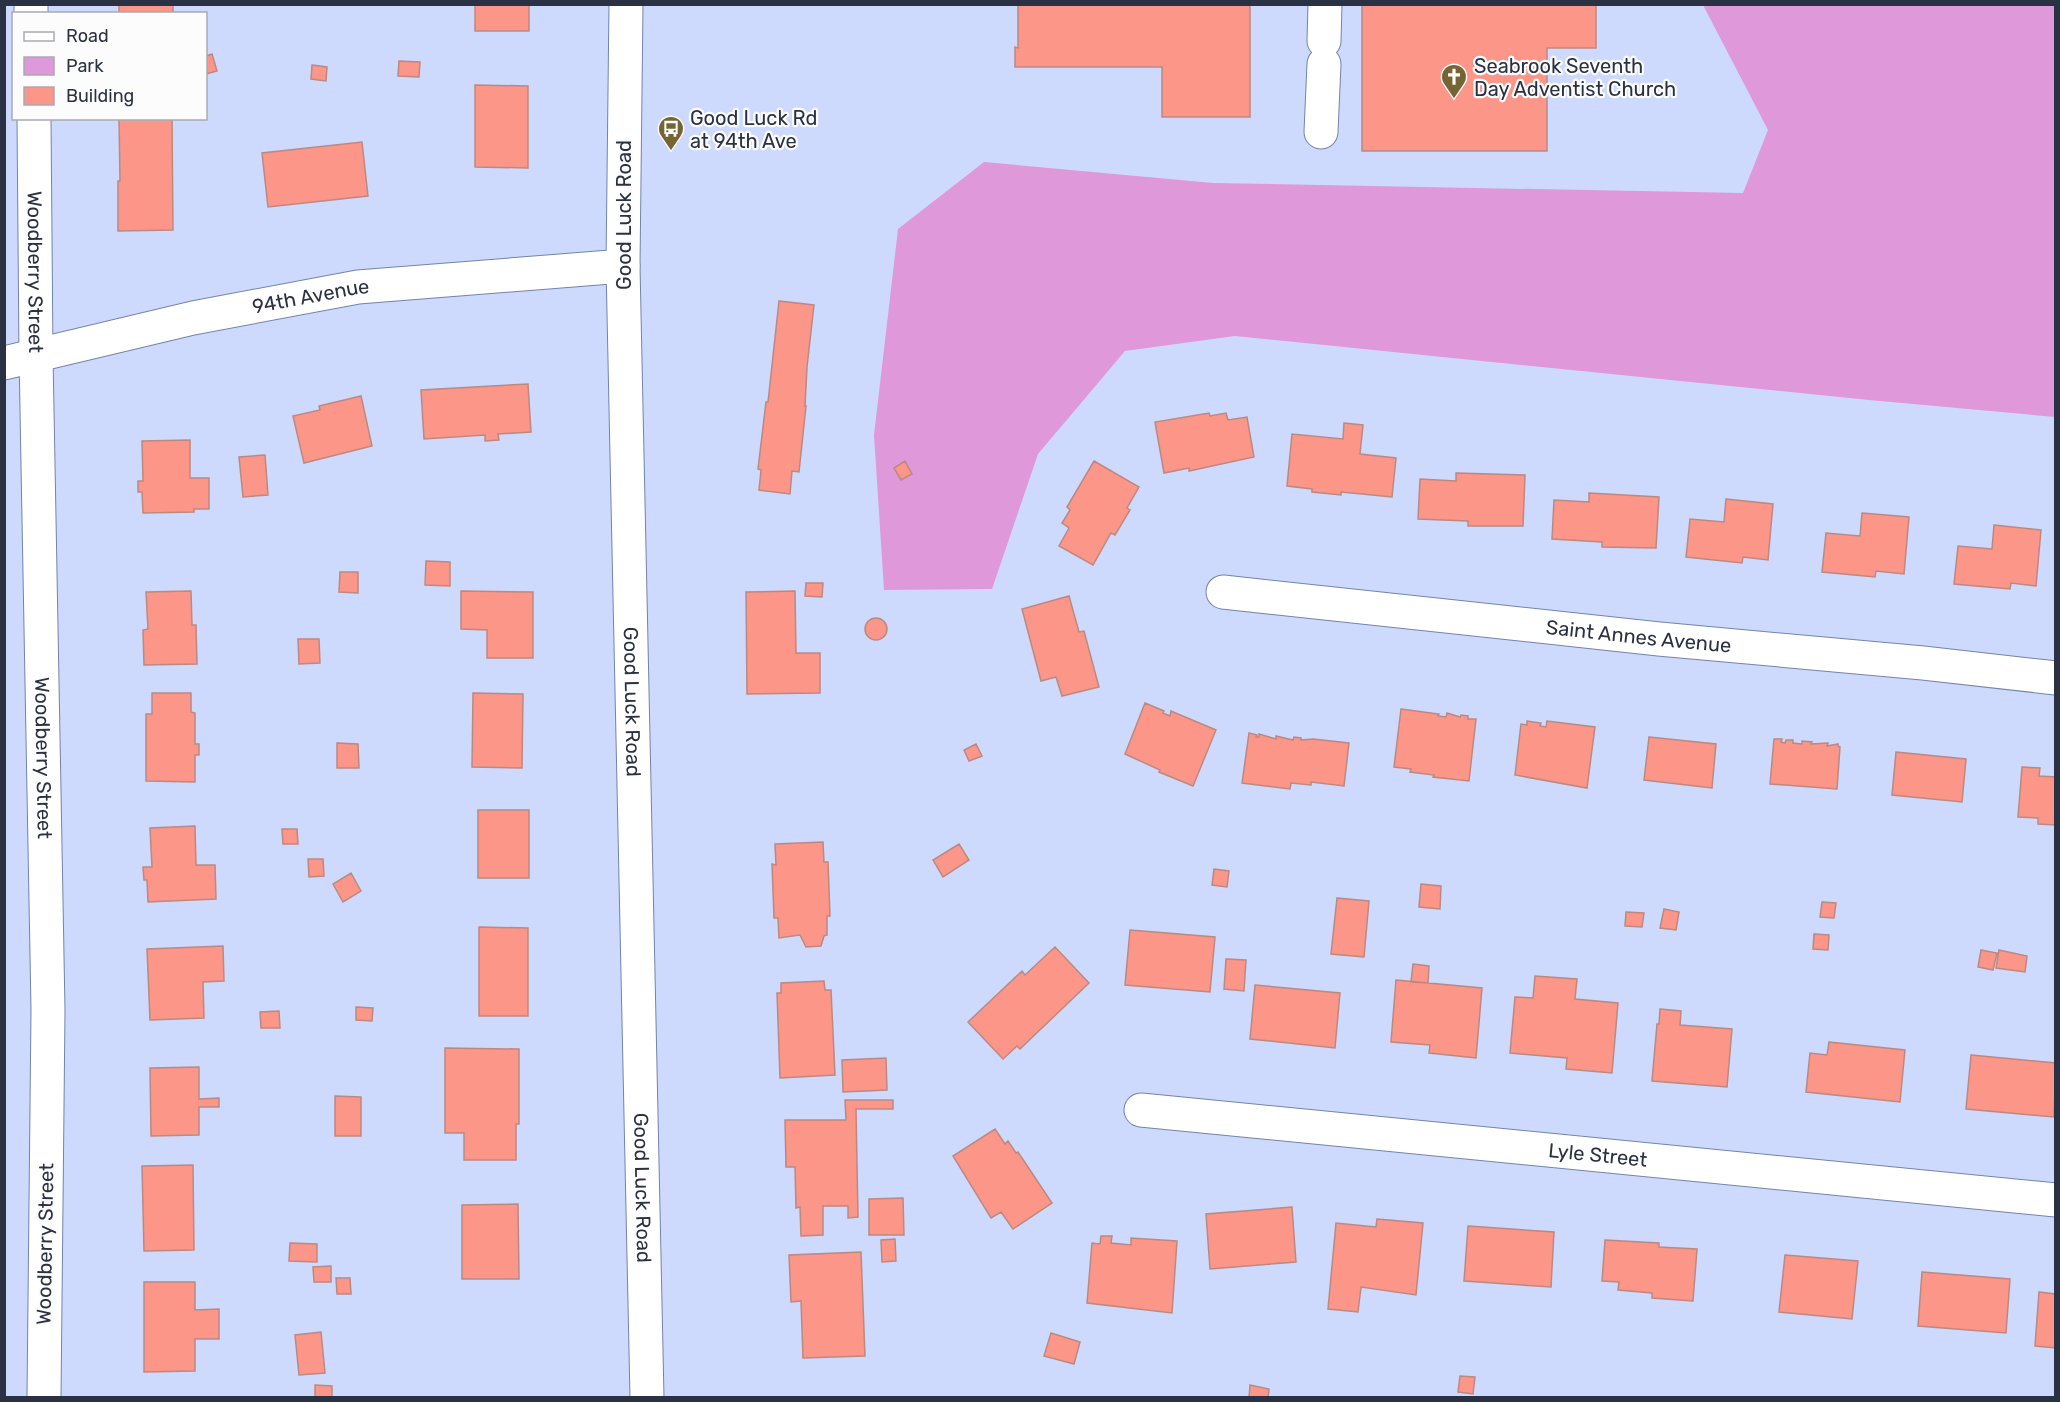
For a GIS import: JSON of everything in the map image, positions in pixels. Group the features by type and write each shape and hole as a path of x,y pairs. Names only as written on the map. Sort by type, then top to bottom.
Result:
{"street":[{"name":"Good Luck Road","path":"626,4 623,266 647,1398"},
{"path":"1322,132 1325,4"},
{"name":"Woodberry Street","path":"34,120 48,1010 44,1398"},
{"name":"94th Avenue","path":"4,363 193,318 358,287 623,266"},
{"name":"Saint Annes Avenue","path":"1222,592 1659,639 1923,663 2055,678"},
{"name":"Lyle Street","path":"1141,1110 2055,1200"}],"green space":[{"path":"1703,5 2055,5 2055,417 1235,336 1125,351 1038,454 992,589 884,590 874,435 898,229 984,162 1213,183 1743,193 1768,130"}],"building":[{"path":"119,4 173,4 173,12 119,12"},
{"path":"475,4 529,4 529,31 475,31"},
{"path":"1018,4 1250,4 1250,117 1162,117 1162,67 1015,67 1015,47 1018,48"},
{"name":"Seabrook Seventh Day Adventist Church","path":"1362,4 1596,4 1596,48 1547,48 1547,151 1362,151"},
{"path":"212,54 217,71 207,74 207,56"},
{"path":"399,61 420,62 419,77 398,76"},
{"path":"312,65 327,67 326,81 311,79"},
{"path":"475,85 528,86 528,168 475,167"},
{"path":"119,120 172,120 173,230 118,231 118,181 120,181"},
{"path":"362,142 368,196 268,207 262,153"},
{"path":"779,301 814,305 799,472 792,471 790,494 759,490 761,470 758,469"},
{"path":"528,384 531,432 498,434 499,440 485,441 485,435 424,439 421,390"},
{"path":"361,396 372,446 304,463 293,416 320,410 319,406"},
{"path":"1209,413 1210,416 1226,413 1228,420 1247,417 1254,457 1189,471 1189,468 1164,473 1155,422"},
{"path":"1344,423 1363,425 1360,454 1396,458 1392,497 1341,492 1341,495 1312,492 1312,489 1287,486 1292,434 1343,439"},
{"path":"190,440 190,478 209,478 209,509 194,509 194,512 143,513 142,492 138,492 138,481 143,481 142,441"},
{"path":"265,455 268,495 243,497 239,457"},
{"path":"905,461 912,474 901,480 894,468"},
{"path":"1094,461 1139,487 1127,508 1130,510 1115,535 1111,533 1093,565 1059,546 1069,528 1062,523 1070,510 1067,507"},
{"path":"1456,473 1525,475 1523,526 1468,526 1468,521 1418,519 1420,479 1456,481"},
{"path":"1589,493 1659,497 1656,548 1602,547 1602,542 1552,539 1554,500 1589,502"},
{"path":"1726,499 1773,504 1768,560 1743,557 1742,563 1686,557 1690,519 1724,522"},
{"path":"1862,513 1909,517 1904,574 1876,571 1875,577 1822,572 1826,533 1860,536"},
{"path":"1994,525 2041,530 2036,586 2011,583 2010,589 1954,584 1958,546 1992,549"},
{"path":"426,561 450,562 450,586 425,585"},
{"path":"340,572 358,572 358,593 339,592"},
{"path":"806,583 823,583 822,597 805,596"},
{"path":"191,591 192,625 196,625 197,664 144,665 143,630 148,629 146,592"},
{"path":"461,591 533,592 533,658 487,658 487,630 461,629"},
{"path":"795,591 796,653 820,653 820,693 747,694 746,592"},
{"path":"1069,596 1079,632 1084,631 1099,687 1062,696 1056,677 1041,681 1022,609"},
{"path":"876,618 884,621 887,629 884,637 876,640 868,637 865,629 868,621"},
{"path":"298,639 319,639 320,663 299,664"},
{"path":"152,693 191,693 191,712 195,713 195,744 199,744 199,755 195,755 195,782 146,781 146,714 152,714"},
{"path":"473,693 523,694 522,768 472,767"},
{"path":"1145,703 1170,716 1171,711 1216,730 1193,786 1159,772 1160,770 1125,754"},
{"path":"1401,709 1446,717 1447,713 1476,719 1469,781 1433,777 1434,775 1410,772 1411,769 1394,767"},
{"path":"1527,721 1541,723 1540,726 1546,727 1547,721 1595,727 1587,788 1515,775 1521,724 1527,725"},
{"path":"1249,733 1257,735 1256,737 1259,737 1259,734 1276,739 1276,736 1293,740 1294,737 1301,738 1301,740 1349,743 1344,786 1311,782 1311,785 1291,783 1290,789 1242,783"},
{"path":"1649,737 1716,744 1712,788 1644,780"},
{"path":"1774,739 1782,739 1781,742 1785,743 1786,740 1793,740 1793,743 1802,744 1802,741 1812,742 1811,744 1828,743 1827,746 1838,744 1840,747 1837,789 1770,784"},
{"path":"337,743 358,744 359,768 337,768"},
{"path":"976,744 982,756 969,761 964,750"},
{"path":"1896,752 1966,759 1962,802 1892,795"},
{"path":"2022,767 2040,768 2039,776 2056,777 2056,825 2038,824 2038,818 2018,817"},
{"path":"478,810 529,810 529,878 478,878"},
{"path":"195,826 196,865 215,865 216,899 148,902 147,880 144,880 143,867 152,867 150,828"},
{"path":"282,829 297,829 298,844 283,844"},
{"path":"823,842 824,862 828,862 830,916 827,916 827,935 824,936 821,946 806,947 800,935 779,938 778,918 774,918 772,864 776,865 775,844"},
{"path":"959,844 969,860 943,877 933,860"},
{"path":"308,859 323,859 324,876 309,877"},
{"path":"1214,869 1229,871 1227,887 1212,885"},
{"path":"351,873 361,891 343,902 333,884"},
{"path":"1421,884 1441,886 1440,909 1419,907"},
{"path":"1337,898 1369,901 1364,957 1331,954"},
{"path":"1822,902 1836,903 1834,918 1820,917"},
{"path":"1664,909 1679,912 1676,930 1660,928"},
{"path":"1626,912 1644,913 1642,927 1625,926"},
{"path":"479,927 528,928 528,1016 479,1016"},
{"path":"1130,930 1215,937 1210,992 1125,985"},
{"path":"1814,934 1829,935 1828,950 1813,949"},
{"path":"223,946 224,981 203,982 204,1018 150,1020 147,949"},
{"path":"1055,947 1089,983 1020,1049 1017,1046 1003,1059 968,1022 1022,971 1025,975"},
{"path":"1981,950 1997,953 1993,970 1978,967"},
{"path":"1999,950 2027,956 2025,972 1996,968"},
{"path":"1226,959 1246,960 1244,991 1224,989"},
{"path":"1413,964 1429,966 1428,983 1411,982"},
{"path":"1535,976 1577,979 1575,999 1618,1003 1612,1073 1566,1069 1567,1058 1510,1053 1515,997 1533,998"},
{"path":"1396,980 1482,988 1476,1058 1429,1053 1430,1045 1391,1042"},
{"path":"824,981 825,990 831,990 835,1075 780,1078 777,993 781,993 781,983"},
{"path":"1255,985 1340,993 1335,1048 1250,1039"},
{"path":"356,1007 373,1008 372,1021 356,1020"},
{"path":"1660,1009 1681,1011 1680,1025 1732,1029 1727,1087 1652,1081"},
{"path":"279,1011 280,1028 261,1028 260,1012"},
{"path":"1829,1042 1905,1050 1900,1102 1806,1092 1810,1053 1827,1055"},
{"path":"445,1048 519,1049 519,1124 516,1124 516,1160 464,1160 464,1133 445,1133"},
{"path":"1971,1055 2056,1063 2054,1117 1966,1109"},
{"path":"886,1058 887,1090 843,1092 842,1060"},
{"path":"199,1067 199,1099 219,1098 219,1107 199,1107 199,1135 151,1136 150,1068"},
{"path":"335,1096 361,1097 361,1136 335,1136"},
{"path":"845,1100 893,1100 893,1109 856,1109 858,1217 848,1218 848,1206 823,1206 823,1235 801,1236 800,1207 796,1208 795,1167 786,1167 785,1120 846,1120"},
{"path":"995,1129 1005,1144 1008,1141 1016,1153 1018,1152 1052,1203 1013,1229 1001,1212 991,1218 953,1156"},
{"path":"193,1165 194,1250 144,1251 142,1166"},
{"path":"903,1198 904,1235 869,1235 869,1199"},
{"path":"518,1204 519,1279 462,1279 462,1205"},
{"path":"1292,1207 1296,1262 1210,1269 1206,1214"},
{"path":"1377,1219 1423,1223 1416,1295 1361,1287 1358,1312 1328,1309 1336,1223 1376,1227"},
{"path":"1468,1226 1554,1232 1551,1287 1464,1281"},
{"path":"1101,1236 1112,1236 1111,1243 1131,1245 1131,1238 1177,1241 1172,1313 1087,1303 1092,1243 1100,1244"},
{"path":"895,1239 896,1261 882,1262 881,1240"},
{"path":"1605,1240 1659,1243 1659,1247 1697,1249 1693,1301 1652,1298 1652,1293 1618,1290 1619,1282 1602,1281"},
{"path":"290,1243 317,1244 317,1262 289,1261"},
{"path":"861,1252 865,1356 803,1358 801,1301 791,1302 789,1255"},
{"path":"1785,1255 1858,1261 1852,1319 1779,1312"},
{"path":"331,1266 331,1282 314,1282 313,1267"},
{"path":"1922,1272 2010,1279 2006,1333 1918,1326"},
{"path":"336,1278 350,1278 351,1294 337,1294"},
{"path":"144,1282 195,1282 195,1310 219,1309 219,1339 195,1339 195,1371 144,1372"},
{"path":"2039,1292 2056,1294 2056,1348 2035,1346"},
{"path":"321,1332 325,1373 299,1375 295,1335"},
{"path":"1051,1333 1080,1342 1074,1364 1044,1356"},
{"path":"1460,1376 1475,1377 1473,1394 1458,1392"},
{"path":"315,1385 332,1386 332,1398 315,1398"},
{"path":"1250,1385 1269,1389 1268,1398 1249,1398"}],"place":[{"name":"Seabrook Seventh Day Adventist Church","path":"1454,100"},
{"name":"Good Luck Rd at 94th Ave","path":"671,152"}]}
